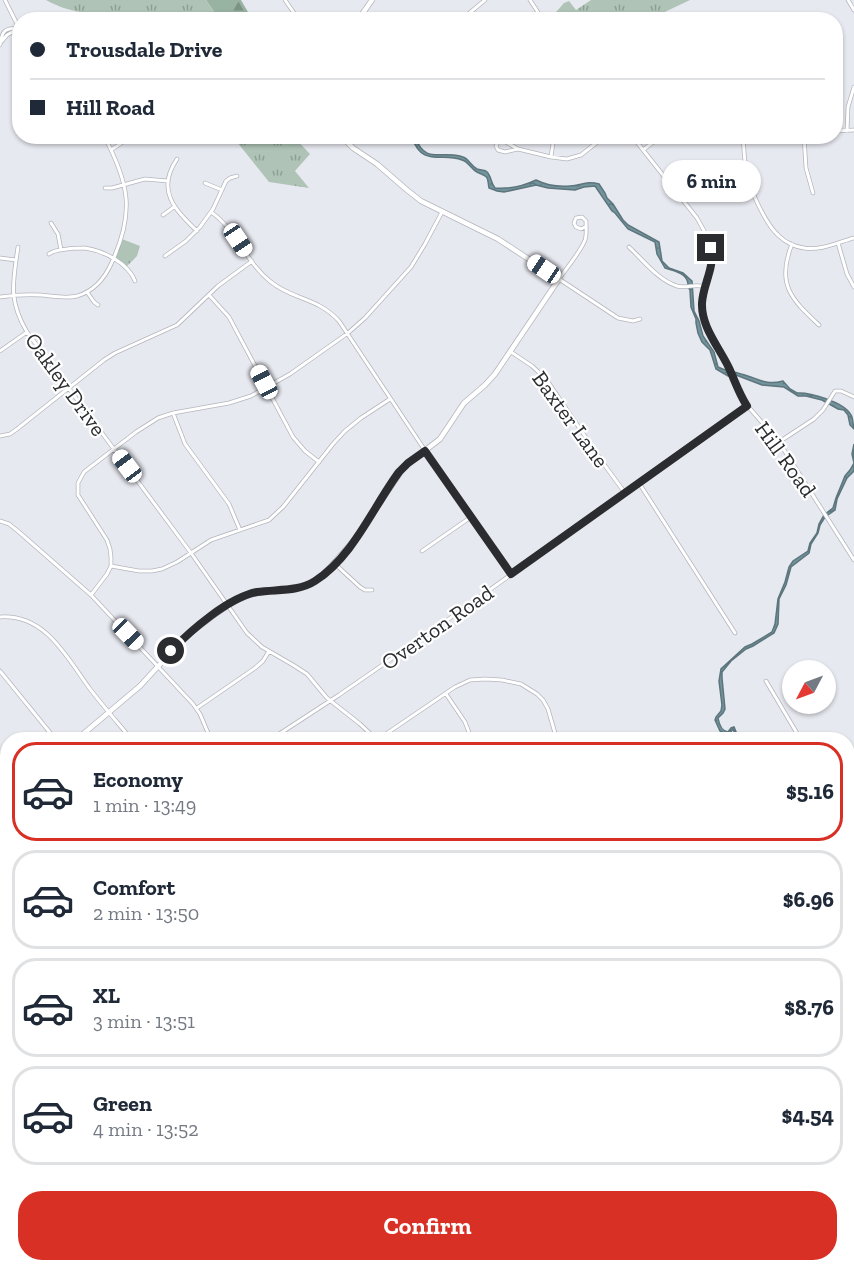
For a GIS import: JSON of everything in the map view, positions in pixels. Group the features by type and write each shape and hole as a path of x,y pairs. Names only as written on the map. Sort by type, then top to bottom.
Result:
{"street":[{"path":"5,0 12,14"},
{"path":"471,12 485,0"},
{"path":"848,0 854,10"},
{"path":"0,44 6,30 12,29"},
{"path":"847,131 848,107 854,87"},
{"path":"843,131 854,130"},
{"path":"0,297 39,294 69,297 87,292 103,279 122,240 127,202 120,169 108,144"},
{"path":"111,150 122,144"},
{"path":"350,144 381,167 414,196 498,239 618,318 633,321 640,319"},
{"path":"497,144 498,150 503,152 518,149"},
{"path":"509,144 518,149 563,159 576,157 594,144"},
{"path":"551,157 553,144"},
{"name":"Hill Road","path":"638,144 697,218 707,236 712,260 702,305 705,322 747,406 779,442 854,560"},
{"path":"643,150 651,144"},
{"path":"744,144 748,179 775,233 792,244 808,248 854,238"},
{"path":"805,144 806,164 813,193"},
{"path":"177,159 172,166 168,180 169,195 180,215 197,231"},
{"path":"165,256 197,231 212,212 228,179 237,176"},
{"path":"105,188 145,179 168,180"},
{"path":"205,183 222,190"},
{"path":"164,215 174,207"},
{"path":"212,212 228,227 262,275 275,285 314,302 339,321 425,451 511,574"},
{"path":"91,595 106,577 111,566 111,555 108,543 78,495 79,478 84,472 150,423 173,413 234,402 251,396 297,370 348,333 365,318 411,267 442,212"},
{"path":"85,732 140,686 200,624 238,599 251,594 308,585 321,577 334,564 361,531 399,472 443,435 460,408 492,378 584,242 586,235 585,219 576,218 575,226 580,229 585,227"},
{"path":"51,223 58,234 61,250"},
{"path":"838,243 847,274 854,287"},
{"path":"792,244 785,265 787,285 795,302 819,325"},
{"path":"629,246 665,280 678,286 705,287"},
{"name":"Oakley Drive","path":"18,248 13,295 20,319 27,332 191,553 250,638 303,671 327,698 368,732"},
{"path":"49,254 61,250 87,249 99,252 129,270 135,281"},
{"path":"0,258 16,260"},
{"path":"0,436 15,431 107,357 177,325 218,286 252,261"},
{"path":"87,292 98,304"},
{"path":"209,295 229,317 295,439 318,462"},
{"path":"0,351 27,332"},
{"name":"Baxter Lane","path":"511,352 546,379 626,493"},
{"path":"779,442 814,419 834,392 839,391 854,397"},
{"path":"111,566 135,571 152,571 170,566 204,544 263,523 275,516 335,441 366,414 390,399"},
{"name":"Overton Road","path":"282,732 511,574 747,406"},
{"path":"173,413 184,441 229,504 240,530"},
{"path":"639,483 735,633"},
{"path":"422,551 471,517"},
{"path":"0,521 9,524 19,532 91,595 196,708 207,732"},
{"path":"334,564 360,587 372,590"},
{"path":"0,617 21,619 52,637 125,732"},
{"path":"196,708 253,670 269,651"},
{"path":"0,671 50,732"},
{"path":"389,732 460,684 476,679 502,680 524,685 535,691 549,712 555,732"},
{"path":"766,681 796,732"},
{"path":"446,694 462,717 469,732"}],"green space":[{"path":"46,0 206,0 214,12 83,12"},
{"path":"206,0 241,0 248,12 214,12"},
{"path":"591,0 690,0 665,12 556,12 569,1 576,10"},
{"path":"239,144 301,144 310,154 295,171 309,188 269,182"},
{"path":"122,239 140,246 137,256 126,267 113,259"}],"water":[{"path":"415,144 418,144 429,154 455,155 465,158 475,168 487,172 495,188 516,187 536,180 561,186 599,184 628,225 659,242 662,261 669,268 683,273 692,281 694,311 703,336 714,352 718,367 766,382 783,381 797,393 818,396 834,402 851,415 854,429 844,410 822,400 798,396 784,387 762,385 736,375 728,376 716,369 710,350 702,342 698,333 691,307 688,282 681,274 665,268 657,254 655,242 628,229 595,186 575,190 536,185 504,192 497,191 489,188 487,177 475,171 464,161 427,156"},
{"path":"854,463 854,471 847,478 837,499 835,510 825,517 820,525 809,553 791,567 779,599 778,624 774,633 746,649 722,672 725,709 718,720 721,727 728,732 722,732 715,720 722,705 719,681 721,669 745,647 772,632 778,599 789,567 793,561 808,551 819,524 824,515 833,508 845,476"}],"route":[{"path":"171,651 200,624 243,597 259,592 302,587 321,577 357,537 399,472 425,451 511,574 747,406 704,319 702,302 712,267 711,248"}]}
